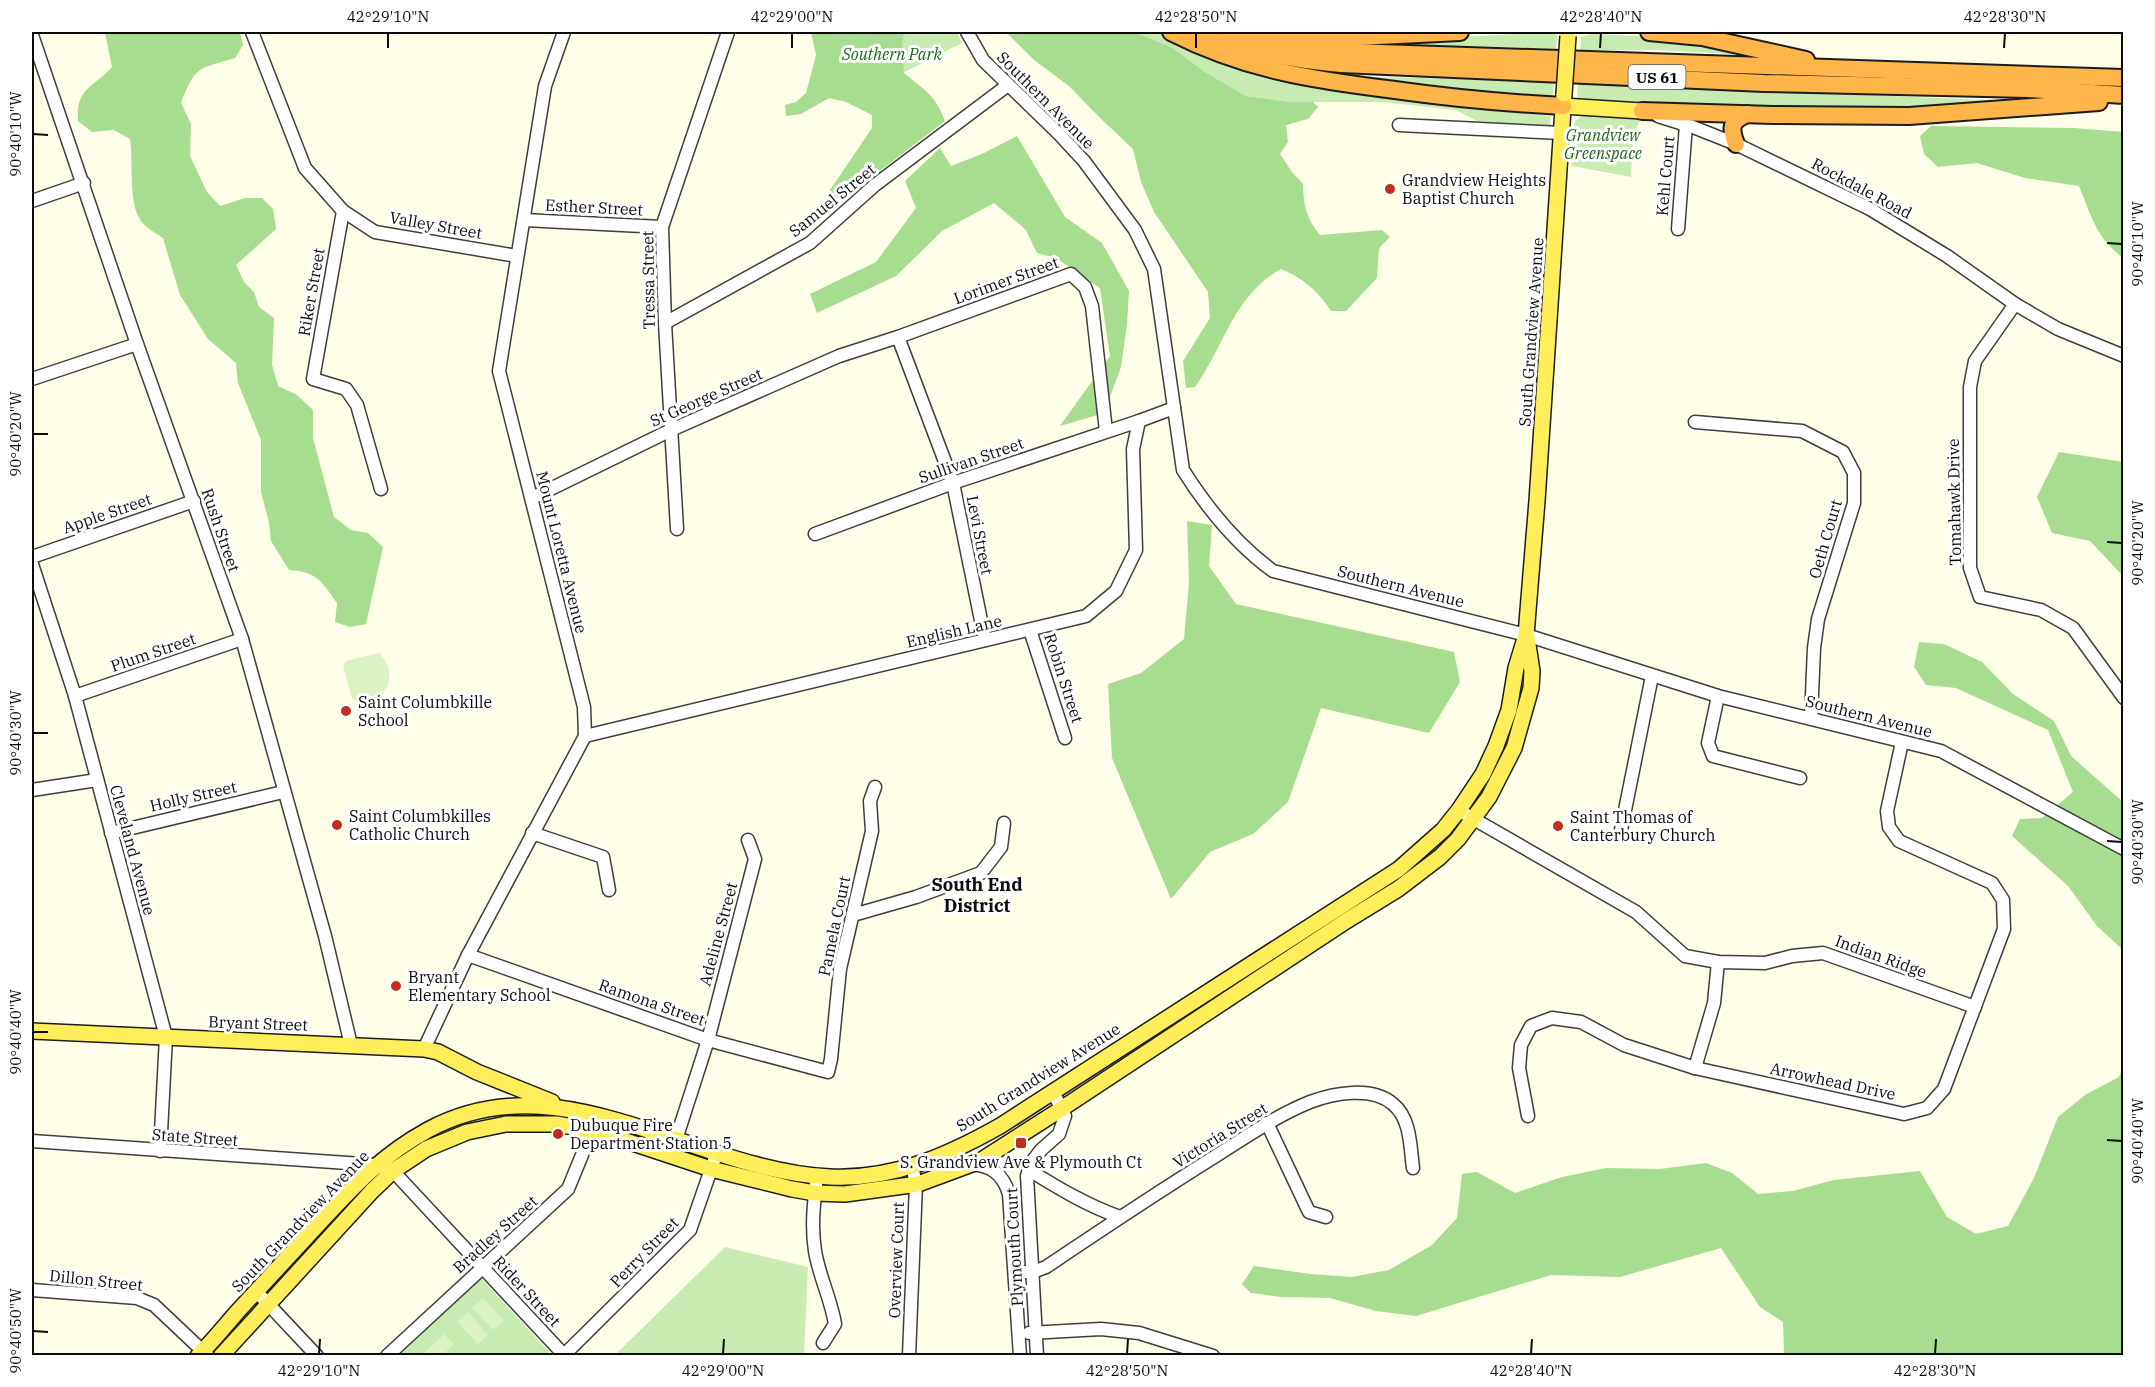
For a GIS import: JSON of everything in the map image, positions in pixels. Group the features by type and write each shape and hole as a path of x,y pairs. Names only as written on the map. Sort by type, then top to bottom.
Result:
{"highway":[{"path":"1171,32 1218,53 1280,72 1340,83 1458,98 1564,100"},
{"name":"US 61","path":"1194,32 1263,53 1308,61 1351,65 1774,83 2028,89 2124,98"},
{"name":"US 61","path":"1231,32 1287,45 1351,52 2124,78"},
{"path":"1269,32 1324,38 1348,38 1460,32"},
{"path":"1649,32 1702,38 1804,60 1859,62 1870,70"},
{"path":"1642,111 1924,116 2124,98"},
{"path":"1736,144 1732,133 1734,123 1737,118 1747,114"}],"main road":[{"name":"South Grandview Avenue","path":"220,1356 393,1172 426,1149 467,1132 506,1124 548,1124 590,1130 711,1169 815,1193 845,1194 916,1184 977,1163 1063,1110 1339,916 1408,862 1443,830 1483,774 1497,746 1509,710 1516,668 1526,636 1568,34"},
{"name":"Rockdale Road","path":"1564,100 1642,111"},
{"name":"South Grandview Avenue","path":"203,1354 256,1291 376,1165 394,1149 454,1118 490,1109 552,1106 594,1115 803,1175 817,1176 865,1176 903,1170 972,1142 1339,916 1422,872 1458,839 1501,777 1523,721 1532,671 1526,636"},
{"name":"Bryant Street","path":"32,1031 424,1049 438,1052 477,1072"},
{"path":"477,1072 538,1121 548,1124"},
{"path":"477,1072 574,1110"},
{"path":"490,1109 498,1097 496,1087"}],"street":[{"name":"Valley Street","path":"252,32 305,168 343,211 375,232 517,256"},
{"name":"Mount Loretta Avenue","path":"564,32 545,86 499,370 584,707 585,736"},
{"name":"Tressa Street","path":"677,529 664,323 662,227 728,32"},
{"name":"Southern Avenue","path":"967,32 983,60 1084,161 1135,230 1155,269 1183,470 1198,494 1249,553 1273,570 1526,636 1718,696 1941,751 2124,849"},
{"name":"Rush Street","path":"32,35 36,61 84,183 137,344 242,639 325,936 351,1045"},
{"name":"Samuel Street","path":"664,323 810,243 875,185 1008,85"},
{"name":"Rockdale Road","path":"1642,111 1736,144 1870,209 1947,256 2014,304 2058,328 2124,356"},
{"path":"1399,125 1562,134"},
{"name":"Kehl Court","path":"1678,229 1686,125"},
{"path":"32,201 84,183"},
{"name":"Riker Street","path":"343,211 313,379 346,388 357,405 381,489"},
{"name":"Esther Street","path":"524,220 662,227"},
{"name":"Lorimer Street","path":"898,337 1071,274 1085,287 1092,306 1106,431"},
{"name":"Tomahawk Drive","path":"2014,304 1975,361 1970,387 1970,568 1980,597 2041,610 2073,628 2124,698"},
{"name":"St George Street","path":"532,498 671,430 839,356 898,337"},
{"name":"Levi Street","path":"898,337 953,483 985,640"},
{"path":"32,380 137,344"},
{"path":"1139,421 1174,408"},
{"name":"Sullivan Street","path":"815,534 953,483 1139,421"},
{"name":"English Lane","path":"585,736 1086,616 1116,591 1136,550 1133,449 1139,421"},
{"name":"Oeth Court","path":"1695,422 1802,431 1843,452 1854,473 1854,502 1818,620 1814,648 1811,718"},
{"name":"Apple Street","path":"32,557 194,501"},
{"name":"Cleveland Avenue","path":"32,564 75,696 166,1037 160,1151"},
{"name":"Robin Street","path":"1030,630 1065,738"},
{"name":"Plum Street","path":"75,696 242,639"},
{"path":"1621,830 1652,676"},
{"path":"1718,696 1708,743 1713,756 1800,778"},
{"path":"424,1049 468,955 585,736"},
{"name":"Arrowhead Drive","path":"1528,1116 1520,1068 1521,1045 1531,1026 1552,1018 1581,1022 1624,1045 1695,1068 1904,1113 1927,1108 1944,1089 2004,929 2003,900 1992,883 1899,841 1889,827 1887,811 1902,742"},
{"path":"32,790 98,780"},
{"name":"Pamela Court","path":"828,1072 840,969 872,831 870,801 875,787"},
{"name":"Holly Street","path":"111,833 283,792"},
{"name":"Indian Ridge","path":"1459,810 1636,912 1685,956 1718,962 1765,963 1792,956 1823,953 1975,1007"},
{"path":"853,915 916,897 981,873 1001,847 1004,824"},
{"path":"532,833 603,858 609,890"},
{"name":"Adeline Street","path":"671,1155 708,1040 755,859 748,840"},
{"name":"Ramona Street","path":"468,955 708,1040 828,1072"},
{"path":"1695,1068 1714,1003 1718,962"},
{"path":"1053,1092 1063,1110"},
{"name":"Victoria Street","path":"1015,1272 1033,1272 1046,1267 1267,1123 1312,1101 1363,1092 1375,1094 1393,1103 1401,1112 1409,1131 1413,1168"},
{"name":"Plymouth Court","path":"1037,1356 1027,1176 1031,1163 1041,1150 1059,1134 1065,1116 1063,1110"},
{"name":"Bradley Street","path":"387,1356 568,1189 594,1115"},
{"path":"1267,1123 1309,1212 1326,1217"},
{"name":"State Street","path":"32,1141 357,1164"},
{"path":"972,1142 977,1163"},
{"name":"Perry Street","path":"564,1355 690,1230 717,1152"},
{"name":"Plymouth Court","path":"977,1163 999,1174 1006,1183 1009,1194 1020,1356"},
{"name":"Rider Street","path":"357,1164 376,1165 393,1172 564,1355"},
{"name":"Overview Court","path":"909,1356 916,1184 912,1166"},
{"path":"1029,1170 1042,1180 1120,1217"},
{"path":"817,1176 813,1221 815,1251 835,1324 823,1343"},
{"path":"1011,1214 1029,1212"},
{"path":"1034,1292 1036,1283 1046,1267"},
{"name":"Dillon Street","path":"32,1290 137,1298 154,1305 203,1354"},
{"path":"256,1291 317,1356"},
{"path":"1019,1334 1101,1329 1139,1333 1213,1356"}],"green space":[{"path":"105,32 240,32 243,45 235,58 200,70 191,81 181,103 191,124 190,156 207,192 220,206 245,198 262,198 273,209 276,229 236,265 244,282 254,292 259,307 274,318 272,365 278,386 297,395 313,410 313,438 334,517 351,530 368,533 383,547 366,624 350,627 335,622 337,603 327,589 313,576 289,570 271,541 269,522 261,492 261,440 238,383 236,363 208,339 180,295 163,238 145,226 138,216 132,189 130,139 114,130 92,132 78,121 78,110 83,95 112,67"},
{"path":"811,32 904,32 902,47 904,73 933,98 945,121 868,180 841,204 832,208 827,204 830,190 872,128 872,115 846,102 829,98 801,114 786,116 785,105 796,102 806,93 816,55"},
{"name":"Southern Park","path":"867,32 957,32 962,43 879,85"},
{"path":"1006,32 1135,32 1173,48 1205,72 1246,96 1290,102 1313,102 1318,107 1308,119 1286,125 1288,142 1280,154 1303,184 1307,211 1320,235 1382,230 1390,237 1379,248 1377,278 1346,311 1331,311 1309,286 1281,269 1252,292 1195,387 1186,388 1183,361 1210,318 1208,292 1154,212 1141,182 1133,149 1069,86 1034,60"},
{"path":"1135,32 1156,32 1201,54 1278,82 1550,116 1551,127 1477,121 1456,110 1383,102 1290,102 1246,96 1205,72 1173,48"},
{"path":"1548,32 1557,35 1556,49 1378,44 1378,42"},
{"path":"1591,34 1659,37 1702,42 1748,55 1656,50 1580,50 1581,37"},
{"path":"1332,76 1554,79 1553,94 1549,101"},
{"path":"1578,83 2060,103 1907,110 1577,103"},
{"name":"Grandview Greenspace","path":"1583,115 1640,119 1633,137 1631,177 1572,166 1574,124"},
{"path":"1931,126 2074,128 2123,132 2123,258 2100,234 2079,186 2025,178 1977,163 1938,167 1924,154 1920,136"},
{"path":"1017,136 1065,217 1102,243 1129,291 1121,367 1104,413 1060,426 1110,356 1100,288 1056,258 1037,253 1026,230 994,203 942,231 896,276 817,313 810,294 876,262 916,208 905,181 940,148 951,166 982,154"},
{"path":"2059,452 2123,462 2123,576 2090,541 2052,533 2037,497"},
{"path":"1187,521 1212,525 1209,566 1236,604 1454,652 1460,682 1429,733 1321,708 1288,802 1253,834 1210,852 1171,899 1112,758 1108,684 1141,673 1184,639 1189,582"},
{"path":"1919,642 1944,644 1982,662 2013,694 2054,721 2071,756 2123,802 2123,950 2097,926 2068,886 2012,836 2020,819 2042,818 2073,792 2048,730 1956,688 1926,685 1914,667"},
{"path":"379,653 389,671 386,688 381,695 373,699 363,701 352,699 343,666 346,661"},
{"path":"2123,1067 2123,1355 1784,1355 1783,1322 1760,1307 1721,1248 1620,1277 1551,1275 1416,1316 1376,1311 1330,1298 1281,1297 1251,1293 1242,1284 1254,1266 1352,1277 1389,1270 1432,1245 1457,1218 1462,1174 1477,1172 1515,1193 1562,1177 1606,1168 1660,1169 1706,1163 1732,1173 1758,1194 1793,1191 1834,1180 1920,1171 1947,1217 1976,1234 2008,1226 2034,1178 2058,1117 2085,1095 2119,1077"},
{"path":"374,1175 376,1178 274,1288 270,1288 270,1286"},
{"path":"725,1247 808,1267 804,1354 809,1355 615,1355"},
{"path":"481,1278 552,1355 398,1356"},
{"path":"483,1298 504,1321 493,1330 472,1308"},
{"path":"468,1312 488,1335 478,1344 457,1322"},
{"path":"444,1334 454,1344 442,1355 422,1355"}],"place":[{"name":"Grandview Heights Baptist Church","path":"1390,189"},
{"name":"Saint Columbkille School","path":"346,711"},
{"name":"Saint Columbkilles Catholic Church","path":"337,825"},
{"name":"Saint Thomas of Canterbury Church","path":"1558,826"},
{"name":"Bryant Elementary School","path":"396,986"},
{"name":"Dubuque Fire Department Station 5","path":"558,1134"},
{"name":"S. Grandview Ave & Plymouth Ct","path":"1021,1143"}],"district":[{"name":"South End District","path":"977,894"}]}
